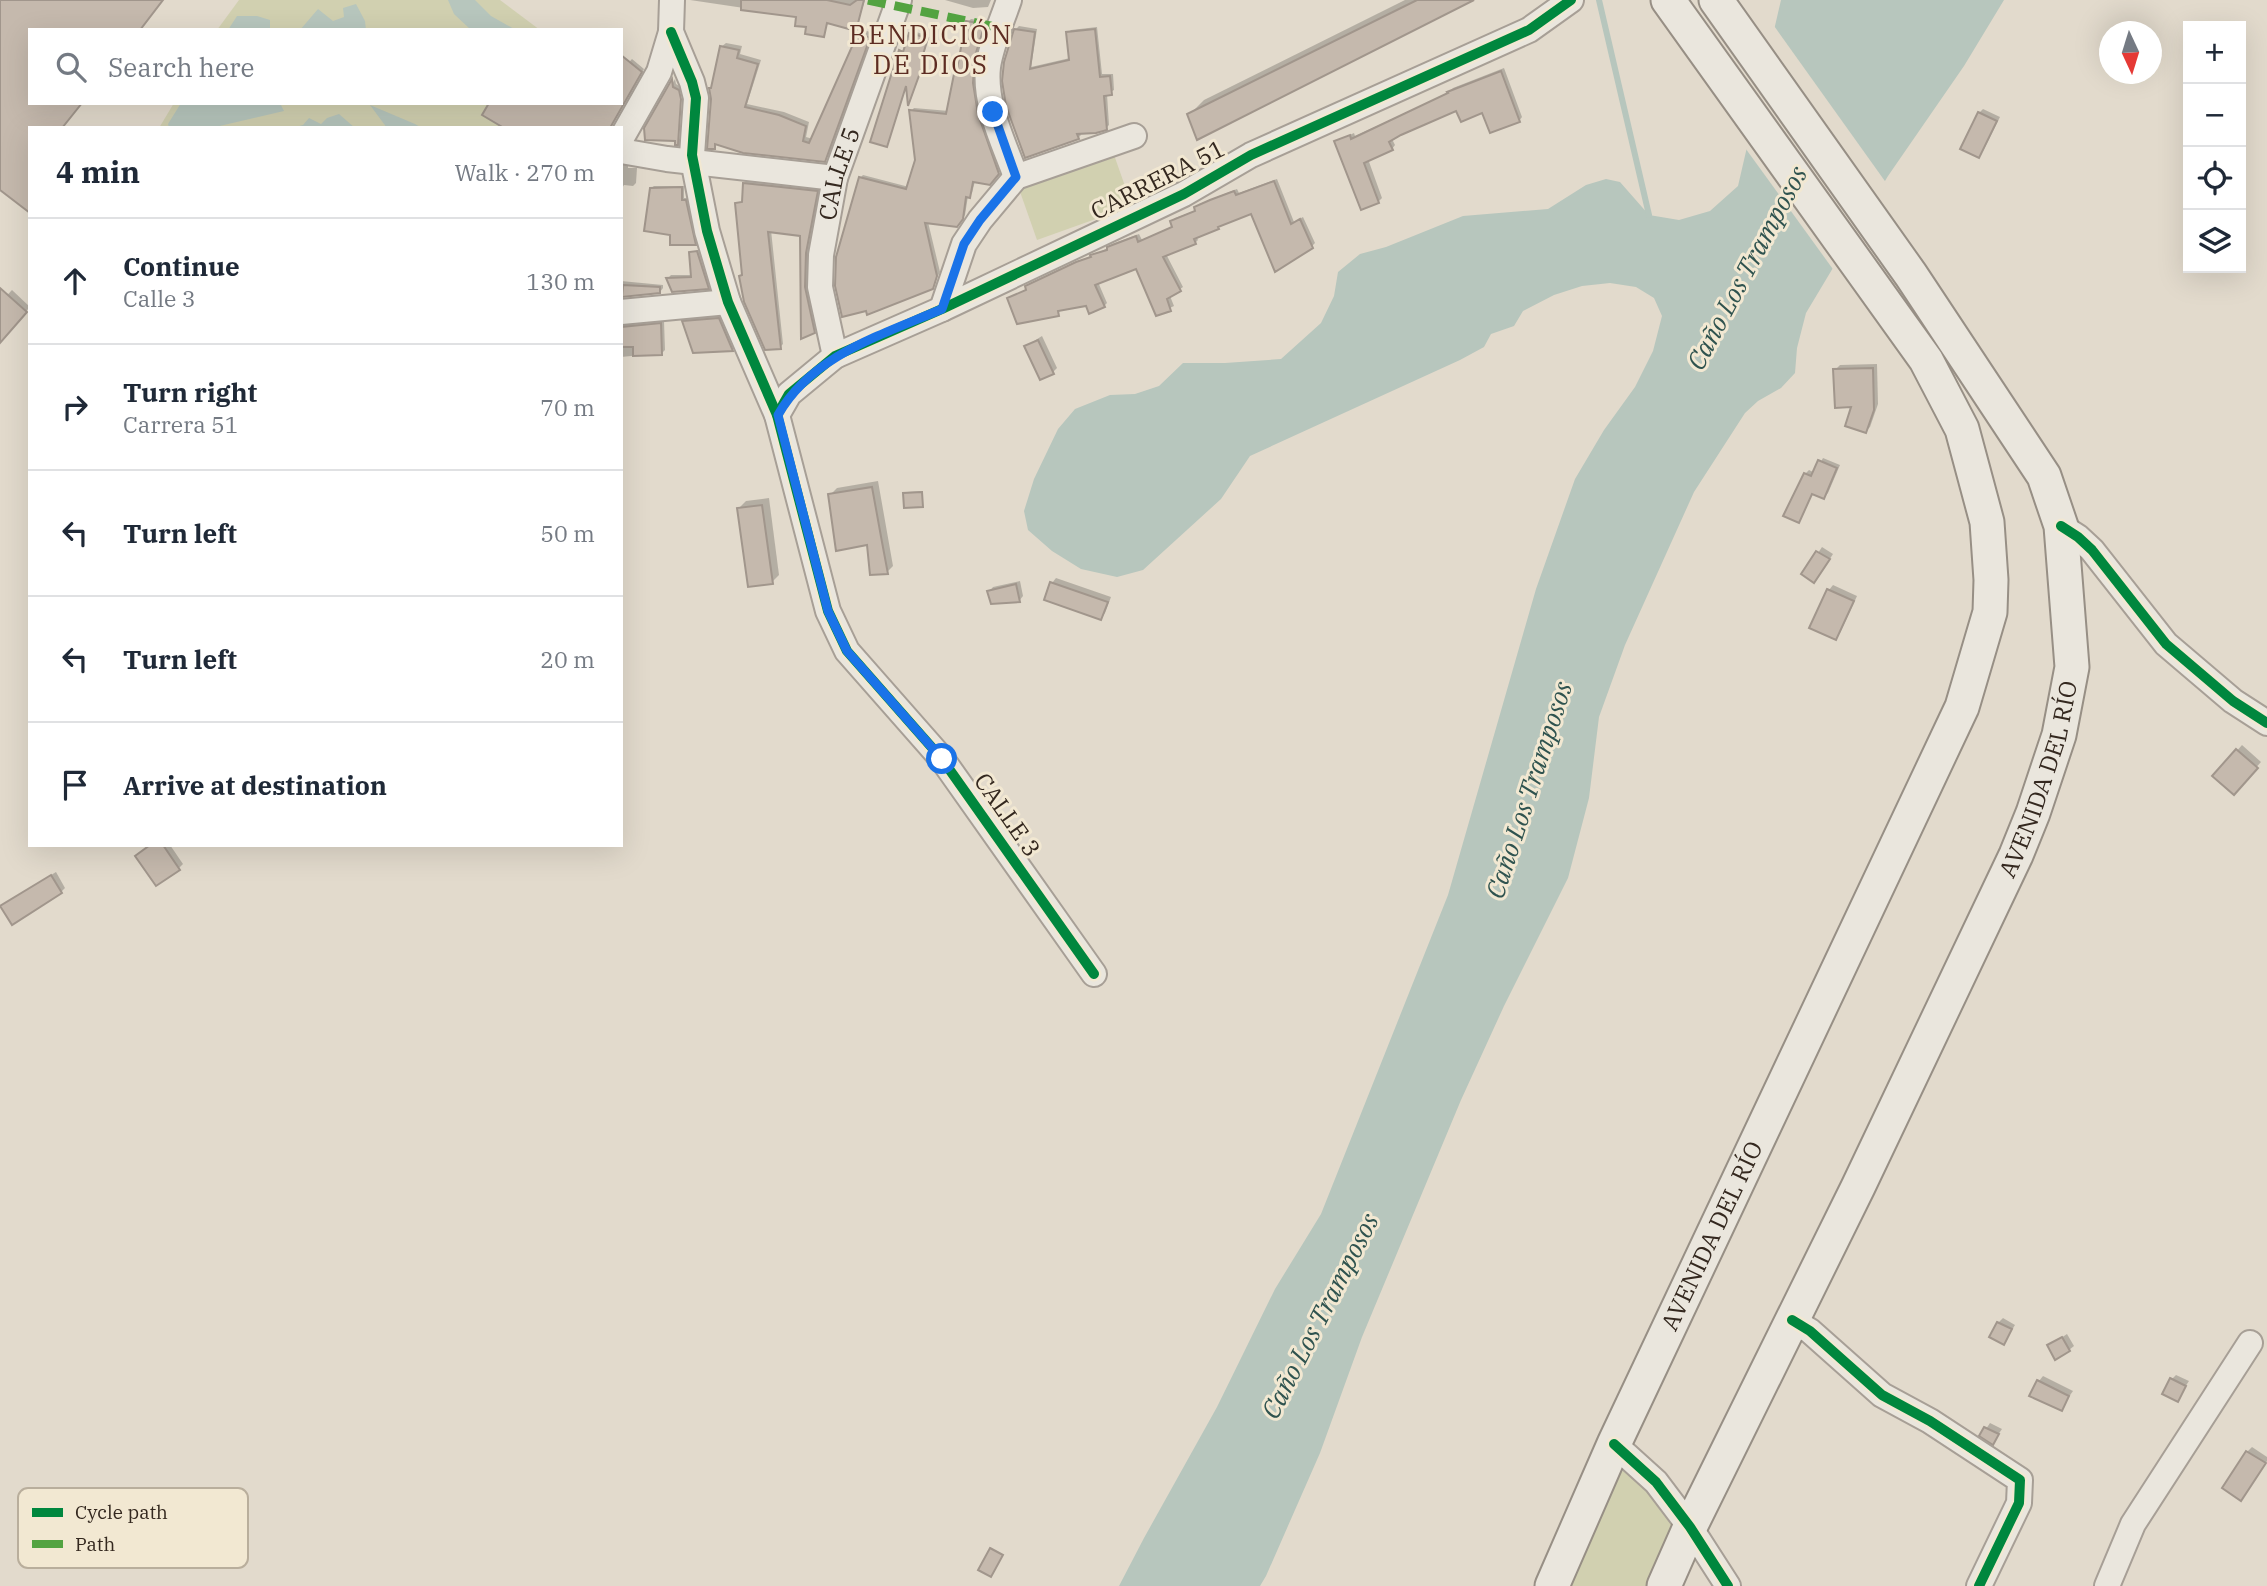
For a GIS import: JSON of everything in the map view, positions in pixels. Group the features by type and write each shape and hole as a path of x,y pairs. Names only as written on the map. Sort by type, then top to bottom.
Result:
{"main road":[{"name":"AVENIDA DEL RÍO","path":"1552,1586 1614,1444 1962,708 1990,612 1987,522 1962,429 1926,360 1668,0"},
{"name":"AVENIDA DEL RÍO","path":"1664,1586 1697,1538 1792,1320 2016,855 2059,735 2072,667 2062,526 2044,476 1900,260 1716,0"}],"street":[{"path":"623,135 659,72 671,32 672,0"},
{"name":"CALLE 5","path":"835,356 820,287 821,255 835,178 899,0"},
{"path":"1009,0 988,66 988,93 1016,177"},
{"name":"CARRERA 51","path":"778,415 789,394 835,356 942,309 1184,194 1251,155 1529,30 1571,0"},
{"name":"CALLE 3","path":"671,32 694,90 696,109 692,161 707,231 728,302 778,415 828,611 847,651 942,759 1094,974"},
{"path":"942,309 964,244 1016,177 1134,136"},
{"path":"623,151 835,178"},
{"path":"623,313 728,302"},
{"path":"2062,526 2092,550 2166,644 2233,701 2267,723"},
{"path":"1792,1320 1810,1331 1882,1395 1930,1422 2020,1480 2020,1503 1979,1586"},
{"path":"2107,1586 2133,1524 2250,1343"},
{"path":"1614,1444 1656,1482 1728,1586"},
{"path":"1697,1538 1705,1586"}],"green space":[{"path":"239,0 500,0 537,28 218,28"},
{"path":"173,105 529,105 546,126 160,126"},
{"path":"1113,152 1132,206 1037,240 1018,186"},
{"path":"1623,1471 1629,1471 1680,1516 1648,1586 1565,1586 1616,1476"}],"water":[{"path":"448,0 475,0 491,16 512,28 469,28 454,14"},
{"name":"Caño Los Tramposos","path":"1781,0 2004,0 1964,66 1888,176 1806,313 1797,348 1795,373 1781,388 1758,401 1745,413 1694,492 1625,645 1599,717 1589,798 1568,878 1461,1100 1362,1337 1320,1453 1266,1576 1260,1586 1119,1586 1217,1407 1275,1289 1321,1214 1448,895 1536,589 1575,479 1604,430 1635,387 1653,351 1662,316 1654,298 1636,287 1610,283 1582,286 1554,295 1523,311 1514,326 1491,334 1484,347 1460,360 1250,456 1221,499 1143,570 1117,577 1081,569 1052,551 1028,530 1024,511 1034,479 1058,429 1075,409 1110,395 1135,394 1159,386 1183,363 1281,359 1321,323 1334,296 1338,272 1360,254 1386,247 1463,216 1548,209 1586,185 1606,179 1620,182 1649,215 1679,220 1710,211 1738,186"},
{"path":"356,4 366,28 302,28 318,9 333,21 344,17 343,8"},
{"path":"237,16 257,16 270,20 270,28 229,28"},
{"path":"180,105 281,105 284,111 220,126 168,124"},
{"path":"370,105 418,126 386,126"},
{"path":"339,114 353,126 299,126 309,118 321,124 327,118"}],"pier":[{"path":"1772,23 1887,184 1835,272 1743,145"}],"building":[{"path":"0,0 163,0 142,28 28,28 28,105 80,105 64,126 28,126 28,211 0,190"},
{"path":"741,0 827,0 850,5 857,0 864,0 856,31 827,23 824,37 805,34 806,27 795,26 796,17 741,10"},
{"path":"1417,0 1474,0 1197,140 1187,114"},
{"path":"966,21 985,24 975,56 973,83 978,114 999,174 990,185 973,182 970,198 966,197 963,219 957,227 925,223 937,276 933,289 867,315 866,311 842,317 835,286 836,257 859,177 906,189 915,160 909,110 946,114"},
{"path":"1014,29 1035,32 1030,69 1069,60 1066,32 1095,29 1100,77 1110,76 1112,95 1104,96 1107,130 1077,134 1079,139 1025,158 1006,106 1002,81 1004,62"},
{"path":"858,33 870,38 825,162 743,153 715,144 715,149 707,149 711,99 709,88 720,46 739,50 737,58 758,64 745,107 779,115 806,126 803,141 809,143"},
{"path":"909,33 928,38 922,58 925,59 908,106 906,86 887,147 870,142 899,50 903,52"},
{"path":"623,57 642,72 611,126 501,126 482,115 488,105 623,105"},
{"path":"1501,71 1520,122 1490,133 1482,113 1461,122 1456,111 1401,135 1389,142 1393,150 1364,163 1379,203 1361,210 1334,141 1350,135 1351,139 1447,92"},
{"path":"672,79 673,87 679,90 681,99 678,145 675,145 675,141 645,140 644,128"},
{"path":"1978,112 1997,121 1979,158 1960,149"},
{"path":"1274,181 1291,224 1300,219 1313,248 1275,272 1251,214 1194,239 1196,244 1163,257 1181,291 1167,299 1171,311 1156,316 1136,269 1095,285 1105,307 1089,314 1086,306 1058,311 1059,316 1017,324 1007,298 1026,290 1025,286 1091,257 1090,255 1107,250 1107,247 1136,236 1138,242 1172,227 1170,221 1195,211 1194,207 1210,200 1234,191 1236,195"},
{"path":"743,183 818,191 806,253 805,287 815,333 801,339 800,236 768,232 781,349 765,350 744,302 739,276 742,275 735,203 742,202"},
{"path":"682,187 682,200 686,200 696,245 670,245 670,235 644,231 650,188"},
{"path":"697,251 709,289 672,292 666,278 691,277 689,252"},
{"path":"623,285 660,287 660,293 623,297"},
{"path":"0,288 27,312 0,343"},
{"path":"719,318 733,351 693,353 682,321"},
{"path":"661,323 662,355 633,356 633,347 623,347 623,327"},
{"path":"1038,340 1054,374 1040,380 1024,346"},
{"path":"1873,368 1874,410 1866,433 1845,426 1851,407 1835,408 1833,369"},
{"path":"1818,460 1837,468 1824,499 1812,494 1799,523 1783,516 1804,473 1811,476"},
{"path":"872,487 888,574 870,575 867,545 836,551 828,494"},
{"path":"922,492 923,507 904,508 903,493"},
{"path":"762,505 773,584 748,587 737,508"},
{"path":"1816,551 1830,559 1814,583 1801,574"},
{"path":"1050,582 1108,602 1101,620 1044,600"},
{"path":"1016,584 1020,602 991,604 987,591"},
{"path":"1827,589 1854,601 1836,640 1809,628"},
{"path":"2236,749 2258,768 2234,795 2212,776"},
{"path":"147,847 164,847 180,870 156,886 135,856"},
{"path":"51,875 62,893 12,925 0,906"},
{"path":"1997,1322 2012,1329 2004,1345 1989,1337"},
{"path":"2062,1337 2070,1351 2055,1360 2047,1345"},
{"path":"2170,1378 2186,1386 2178,1402 2162,1394"},
{"path":"2037,1380 2069,1396 2062,1411 2029,1396"},
{"path":"1984,1427 1999,1434 1993,1445 1979,1436"},
{"path":"2246,1451 2266,1463 2241,1501 2222,1488"},
{"path":"990,1548 1003,1555 991,1577 978,1570"}],"waterway":[{"path":"1599,0 1649,215"}],"marked path":[{"path":"868,0 1000,28"}],"cycle path":[{"path":"777,415 789,394 835,356 942,309 1184,194 1251,155 1529,30 1571,0"},
{"path":"671,32 696,98 692,155 707,231 728,302 777,415 828,611 847,651 942,759 1094,974"},
{"path":"2061,526 2092,550 2166,644 2233,701 2267,723"},
{"path":"1792,1320 1810,1331 1882,1395 1930,1421 2020,1480 2019,1503 1979,1586"},
{"path":"1614,1444 1656,1482 1690,1527 1728,1586"}],"district":[{"name":"BENDICIÓN DE DIOS","path":"931,50"}],"route":[{"path":"942,759 847,651 828,611 778,415 789,394 835,356 942,309 964,244 1016,177 993,112"}]}
